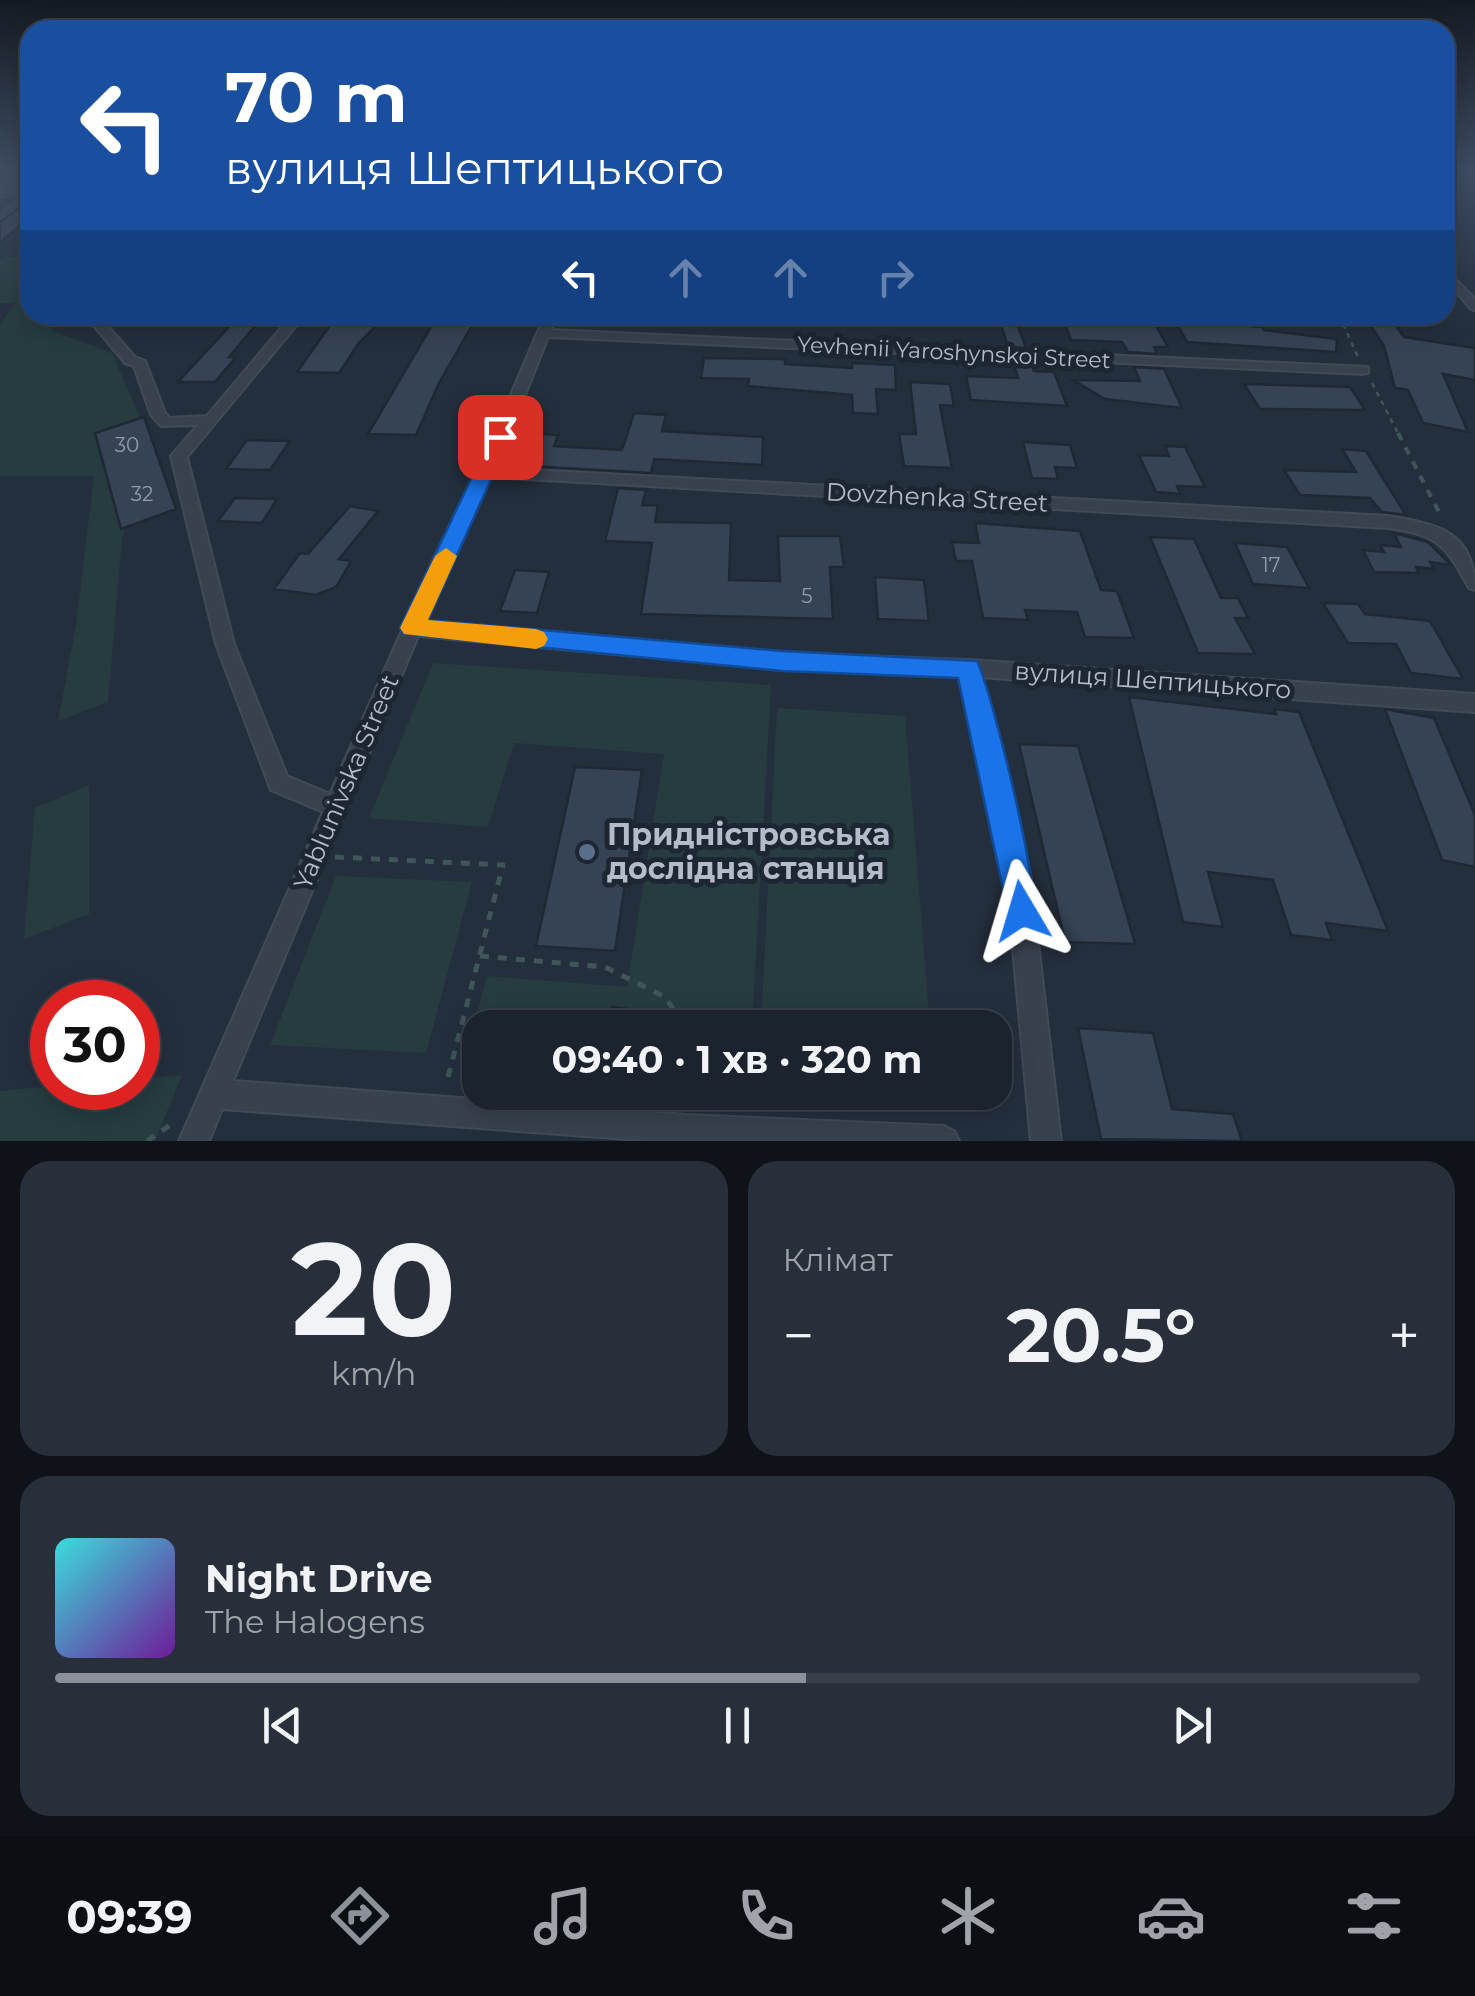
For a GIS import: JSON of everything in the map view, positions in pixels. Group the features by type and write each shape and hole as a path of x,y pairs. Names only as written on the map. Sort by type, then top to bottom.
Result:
{"street":[{"path":"1455,283 1475,306"},
{"path":"100,325 130,360 140,364 158,415 166,423 211,420"},
{"path":"291,325 179,456 225,644 280,783 336,807"},
{"name":"Yablunivska Street","path":"194,1141 412,628 486,472 548,325"},
{"name":"Yevhenii Yaroshynskoi Street","path":"566,325 1363,370"},
{"name":"Dovzhenka Street","path":"486,472 1388,522 1429,528 1455,543"},
{"path":"1455,543 1475,583"},
{"name":"вулиця Шептицького","path":"412,628 782,661 968,668 1475,703"},
{"path":"968,668 1018,873 1046,1141"},
{"path":"213,1094 687,1128 944,1141"}],"path":[{"path":"1343,325 1455,543"},
{"path":"314,856 503,865 439,1109"},
{"path":"480,956 605,967 664,997 673,1010"}],"green space":[{"path":"4,257 20,257 20,325 50,325 53,331 112,353 154,450 122,538 108,702 58,721 76,625 94,476 0,476 0,324 15,303 0,303 0,261"},
{"path":"433,663 771,685 753,1010 478,1010 487,976 627,987 664,754 514,743 488,827 369,818"},
{"path":"777,708 905,716 929,1010 762,1010"},
{"path":"89,785 89,914 24,939 35,808"},
{"path":"336,876 472,882 426,1053 270,1045"},
{"path":"182,1075 155,1141 0,1141 0,1091 30,1088 30,1110 160,1110 160,1077"}],"building":[{"path":"0,223 20,223 20,225 0,243"},
{"path":"231,325 256,325 229,357 236,357 215,382 178,382"},
{"path":"330,325 377,325 358,344 339,373 297,372"},
{"path":"432,325 472,325 439,383 416,435 368,434"},
{"path":"1001,325 1018,325 1026,348 1008,347"},
{"path":"1065,325 1156,326 1168,347 1154,347 1157,354 1128,352 1122,342 1071,340"},
{"path":"1178,325 1262,327 1337,339 1336,352 1187,342"},
{"path":"1370,325 1396,325 1404,337 1475,348 1475,380 1443,374 1468,432 1423,423 1408,390 1395,388 1384,346"},
{"path":"704,358 785,359 785,364 852,368 852,363 895,365 896,390 876,389 878,414 853,413 852,395 748,386 749,379 701,378"},
{"path":"1013,362 1031,363 1034,371 1054,372 1067,406 971,400 966,376 1018,378"},
{"path":"1134,367 1164,369 1182,408 1105,399 1073,380 1140,381"},
{"path":"910,382 950,384 954,406 940,405 952,468 904,466 899,434 916,434"},
{"path":"1244,384 1350,387 1365,410 1260,409"},
{"path":"634,413 666,415 662,431 763,437 762,465 654,459 651,473 512,465 526,433 558,435 554,446 622,450"},
{"path":"144,417 176,509 121,529 95,433"},
{"path":"247,440 290,441 270,470 226,469"},
{"path":"1023,442 1070,445 1077,468 1055,467 1058,479 1032,478"},
{"path":"1165,446 1185,447 1205,487 1177,486 1180,494 1156,492 1139,455 1169,456"},
{"path":"1342,449 1366,451 1406,515 1382,512 1370,498 1300,495 1284,470 1356,472"},
{"path":"618,488 646,490 642,505 658,505 655,522 731,523 729,580 780,581 778,536 840,536 844,567 830,567 833,619 641,614 652,543 605,541"},
{"path":"235,498 277,499 262,523 218,521"},
{"path":"350,506 378,511 339,559 351,561 336,587 316,595 274,589 300,553 308,554"},
{"path":"975,523 1080,531 1101,590 1117,591 1134,638 1085,637 1077,612 1025,610 1028,620 983,618 972,561 956,561 952,542 979,543"},
{"path":"1394,533 1428,542 1451,565 1430,562 1434,569 1416,567 1419,573 1374,572 1363,550 1384,552 1380,545 1401,547"},
{"path":"1150,537 1194,539 1221,598 1238,598 1248,618 1235,618 1255,654 1198,653"},
{"path":"1235,543 1287,547 1309,588 1253,584"},
{"path":"515,570 549,572 537,613 500,611"},
{"path":"875,577 924,580 929,621 878,619"},
{"path":"1323,603 1358,604 1365,614 1430,621 1463,679 1411,673 1396,644 1348,643"},
{"path":"1129,697 1276,714 1274,709 1299,712 1388,931 1326,923 1332,940 1291,935 1273,880 1208,872 1223,927 1183,922"},
{"path":"1385,709 1434,718 1475,815 1475,867 1442,860"},
{"path":"1019,744 1078,746 1135,944 1065,942"},
{"path":"575,767 642,770 615,951 536,946"},
{"path":"1078,1028 1153,1033 1172,1109 1233,1114 1242,1141 1101,1139"}],"slow traffic":[{"path":"446,556 412,628 536,639"}],"place":[{"name":"Придністровська дослідна станція","path":"587,852"}],"route":[{"path":"500,437 412,628 782,661 968,668 1018,873 1022,911"}]}
